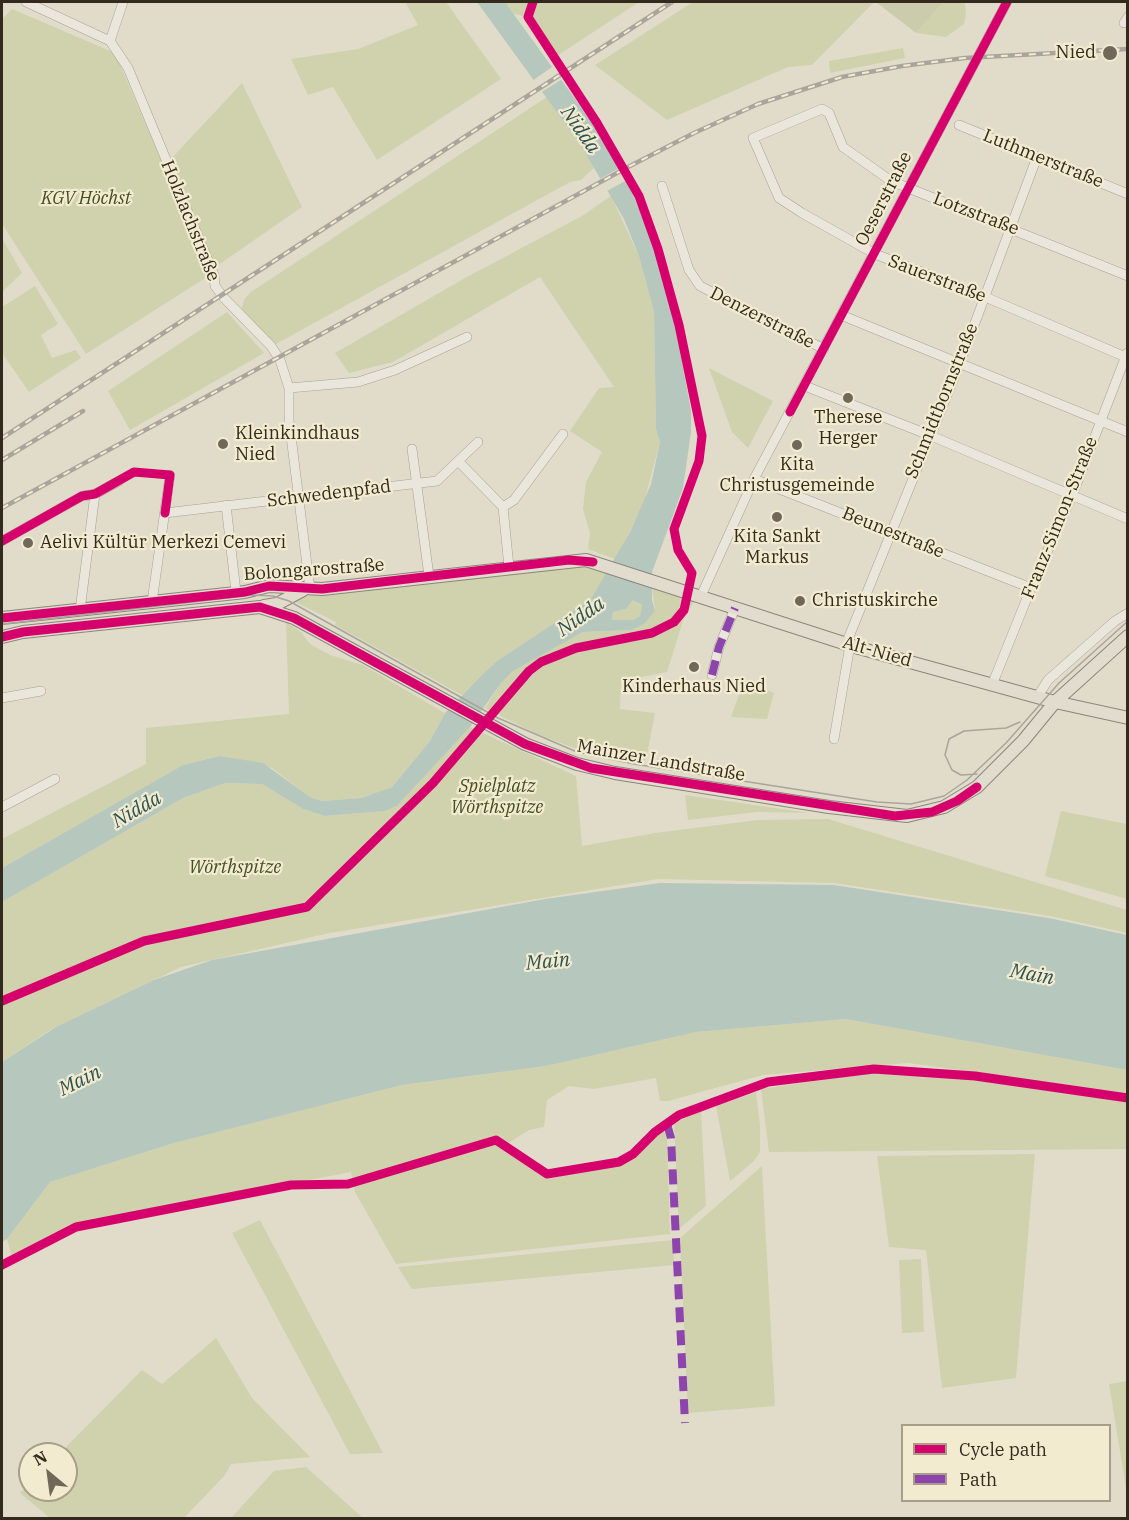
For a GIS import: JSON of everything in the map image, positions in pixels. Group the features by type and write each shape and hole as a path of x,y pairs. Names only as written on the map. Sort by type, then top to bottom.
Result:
{"main road":[{"name":"Bolongarostraße","path":"307,589 579,559 697,595"},
{"name":"Bolongarostraße","path":"2,618 241,592 269,586 283,597 294,618"},
{"path":"250,606 307,589"},
{"name":"Bolongarostraße","path":"241,592 283,597"},
{"name":"Alt-Nied","path":"697,595 848,644 1055,702 1128,718"},
{"name":"Bolongarostraße","path":"2,637 23,632 250,606 294,618"},
{"name":"Mainzer Landstraße","path":"294,618 491,727 545,753 615,773 830,807 907,816 945,807 977,787 1023,741 1055,702 1128,636"}],"street":[{"path":"26,2 110,41 123,2"},
{"name":"Oeserstraße","path":"697,595 754,478 805,386 1007,2"},
{"name":"Holzlachstraße","path":"110,41 128,68 214,275 215,286 277,354 289,388 289,420 307,589"},
{"name":"Lotzstraße","path":"753,138 822,109 829,113 843,147 891,181 1011,227 1128,276"},
{"name":"Luthmerstraße","path":"959,125 1128,194"},
{"name":"Sauerstraße","path":"753,138 780,198 875,254 1127,355"},
{"name":"Schmidtbornstraße","path":"834,739 848,644 890,531 960,363 983,296 1037,157"},
{"name":"Denzerstraße","path":"662,186 689,270 700,286 824,349"},
{"path":"841,315 1128,432"},
{"path":"289,388 358,382 396,370 467,338"},
{"name":"Franz-Simon-Straße","path":"992,685 1031,588 1072,496 1127,355"},
{"path":"805,386 929,435 1128,519"},
{"path":"502,507 514,500 563,434"},
{"name":"Schwedenpfad","path":"165,513 437,481 478,442"},
{"path":"412,449 429,576"},
{"path":"459,462 502,507 509,567"},
{"path":"152,602 170,475"},
{"name":"Beunestraße","path":"754,478 1031,588"},
{"path":"2,541 81,496 95,494 119,481"},
{"path":"80,610 95,494"},
{"path":"226,505 241,592"},
{"path":"712,675 719,647 735,608"},
{"path":"1038,696 1048,681 1115,621 1128,613"},
{"path":"2,698 41,692"},
{"path":"2,807 55,779"}],"green space":[{"path":"405,2 446,2 501,79 377,160 333,87 308,95 291,59 358,49 418,25"},
{"path":"505,2 639,2 554,58 528,17 514,14"},
{"path":"693,2 874,2 812,65 788,67 667,120 595,65"},
{"path":"876,2 943,2 916,33"},
{"path":"943,2 965,3 964,24 946,37 916,33"},
{"name":"KGV Höchst","path":"12,9 115,53 210,275 86,354 2,224 2,19"},
{"path":"903,48 905,58 830,73 829,61"},
{"path":"242,83 302,207 214,268 168,162"},
{"path":"547,97 595,167 581,180 570,182 276,344 240,313 245,298 251,292"},
{"path":"611,196 639,256 654,312 656,429 660,442 643,506 615,559 588,549 590,533 583,509 586,482 602,452 570,431 599,388 614,387 540,277 393,362 349,373 335,353 465,278 582,216"},
{"path":"2,238 22,273 2,292"},
{"path":"35,286 58,324 41,335 52,358 76,350 81,358 29,392 2,353 2,307"},
{"path":"227,312 264,353 130,430 108,391"},
{"path":"709,368 773,401 748,448 732,432"},
{"path":"581,565 608,572 591,599 497,661 462,695 335,625 336,622 293,601 296,596 310,594 559,567 563,570"},
{"path":"652,586 695,600 684,618 667,672 621,681 620,709 655,713 646,760 626,761 580,750 539,735 485,708 501,683 513,671 583,632 632,630 644,624 655,611"},
{"path":"633,600 642,605 640,616 633,620 612,620 613,612 626,609"},
{"path":"286,622 301,632 310,644 330,655 363,665 445,713 430,741 392,787 361,798 322,801 310,797 272,768 218,756 183,765 2,868 2,839 146,764 146,728 289,714"},
{"path":"744,681 774,693 767,719 731,717"},
{"name":"Wörthspitze","path":"470,727 576,776 582,846 655,833 758,820 828,819 1127,910 1127,933 1050,916 834,883 658,879 330,933 181,967 50,1030 2,1062 2,902 183,798 224,783 262,784 303,809 325,816 385,811 397,806"},
{"path":"685,795 810,813 757,812 688,820"},
{"path":"1061,811 1127,824 1127,899 1045,876"},
{"path":"846,1019 1127,1070 1127,1093 908,1063 763,1075 668,1101 660,1101 656,1078 594,1089 569,1086 547,1100 544,1127 529,1130 510,1142 507,1148 548,1179 625,1162 663,1131 667,1134 670,1234 396,1264 355,1192 351,1172 75,1225 12,1257 7,1239 50,1182 174,1143 402,1085 546,1066 664,1039 664,1042 665,1039 695,1032"},
{"path":"876,1072 958,1078 1127,1102 1127,1149 769,1152 761,1089"},
{"path":"756,1092 760,1152 754,1161 730,1181 716,1106"},
{"path":"701,1111 706,1206 679,1229 674,1123"},
{"path":"1035,1154 1016,1378 942,1388 926,1250 889,1247 877,1156"},
{"path":"762,1166 775,1406 688,1413 680,1238"},
{"path":"260,1220 383,1453 350,1454 232,1233"},
{"path":"673,1240 674,1265 412,1289 398,1267"},
{"path":"921,1259 924,1332 902,1333 899,1260"},
{"path":"216,1338 252,1398 310,1457 231,1464 225,1475 184,1518 50,1518 31,1502 78,1502 78,1442 71,1442 142,1370 162,1384"},
{"path":"1128,1381 1127,1494 1109,1384"},
{"path":"306,1467 363,1518 231,1518 274,1471"}],"water":[{"name":"Nidda","path":"477,2 505,2 599,132 620,166 643,218 669,291 691,411 691,432 683,488 652,572 652,600 655,611 644,624 632,630 583,632 513,671 501,683 470,727 397,806 385,811 325,816 303,809 262,784 225,783 183,798 2,902 2,868 183,765 219,756 263,763 310,797 322,801 361,798 392,787 430,741 445,713 482,675 497,661 591,599 631,530 651,484 660,442 656,429 654,312 639,256 624,219 580,144","holes":["633,600 642,605 640,616 633,620 612,620 613,612 626,609"]},
{"name":"Main","path":"660,883 834,885 1049,918 1127,935 1127,1070 846,1019 696,1032 546,1066 402,1085 174,1143 50,1182 7,1239 2,1242 2,1062 56,1027 154,980 212,960 545,899"}],"pier":[{"path":"555,65 564,78 540,93 532,81"},
{"path":"623,166 629,179 605,192 598,180"}],"tram line":[{"path":"2,624 253,595 273,596 289,601 498,718 577,752 634,764 877,802 911,804 944,796 967,780 1006,743 1059,683 1128,621"},
{"path":"977,774 961,775 952,770 945,755 949,739 964,731 1006,728 1020,722"}],"railway":[{"path":"2,438 672,2"},
{"path":"2,508 628,167 694,133 758,104 842,77 902,66 965,58 1128,49"},
{"path":"2,460 83,411"}],"marked path":[{"path":"712,675 719,647 735,608"},
{"path":"667,1124 671,1138 685,1423"}],"cycle path":[{"path":"2,1001 144,941 307,907 433,783 529,671 541,662 576,648 652,633 674,622 684,610 692,573 678,550 674,529 699,461 702,436 679,325 658,249 639,196 597,123 528,17 533,2"},
{"path":"790,412 1007,2"},
{"path":"2,541 82,496 95,494 134,472 170,475 165,513"},
{"path":"2,618 245,592 269,586 322,589 569,560 593,562"},
{"path":"2,637 23,632 260,607 294,618 525,744 591,768 895,816 932,812 957,801 977,787"},
{"path":"2,1265 76,1227 291,1185 348,1184 496,1140 547,1174 619,1162 633,1154 655,1132 679,1115 768,1082 874,1069 975,1076 1128,1098"}],"place":[{"name":"Nied","path":"1110,53"},
{"name":"Therese Herger","path":"848,398"},
{"name":"Kleinkindhaus Nied","path":"223,444"},
{"name":"Kita Christusgemeinde","path":"797,445"},
{"name":"Kita Sankt Markus","path":"777,517"},
{"name":"Aelivi Kültür Merkezi Cemevi","path":"28,543"},
{"name":"Christuskirche","path":"800,601"},
{"name":"Kinderhaus Nied","path":"694,667"}],"park label":[{"name":"Spielplatz Wörthspitze","path":"497,797"}]}
